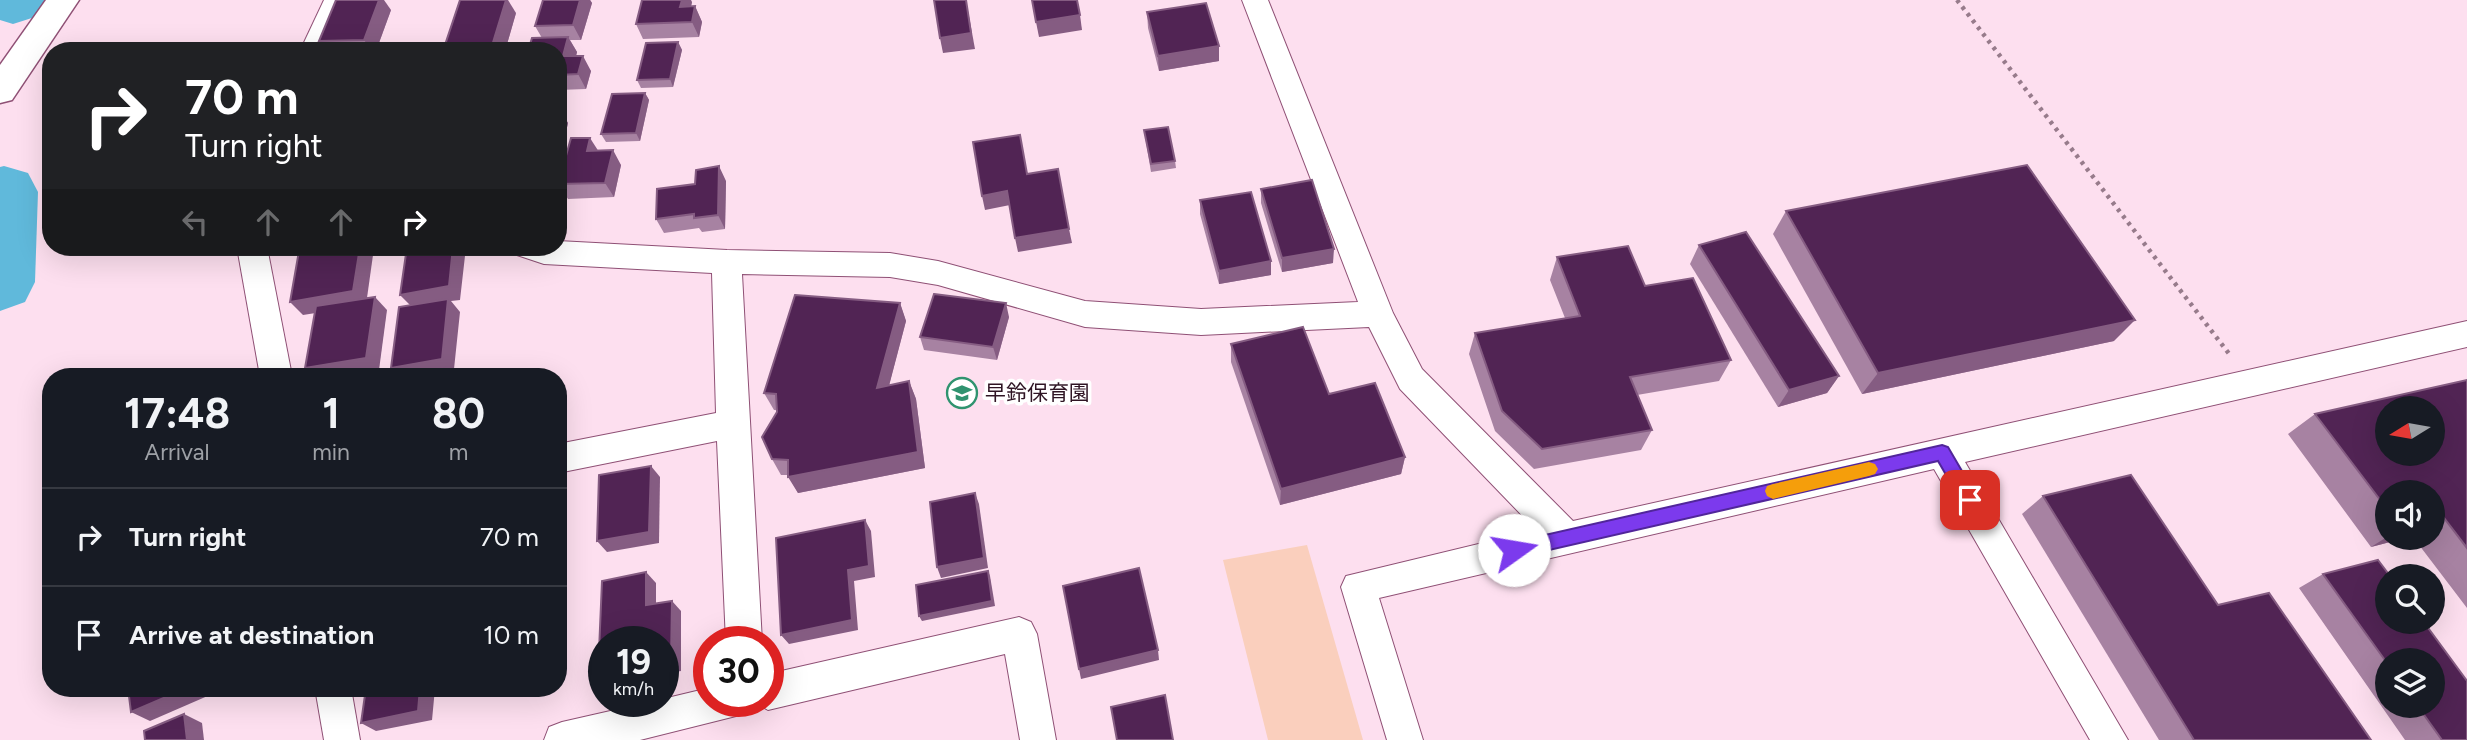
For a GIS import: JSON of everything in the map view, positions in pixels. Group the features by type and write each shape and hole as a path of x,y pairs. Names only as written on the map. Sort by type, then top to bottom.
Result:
{"street":[{"path":"0,91 64,0"},
{"path":"317,42 337,0"},
{"path":"1255,0 1378,314 1411,379 1566,538"},
{"path":"567,253 727,262 890,265 937,273 1084,314 1201,321 1378,314"},
{"path":"254,256 275,368"},
{"path":"727,262 732,424 743,626"},
{"path":"1405,740 1358,587 2252,383 2463,340"},
{"path":"567,457 732,424"},
{"path":"1942,453 2110,740"},
{"path":"784,688 1019,634 1038,740"},
{"path":"335,697 342,740"},
{"path":"562,740 693,710"}],"path":[{"path":"1957,0 2252,383"}],"shaded area":[{"path":"1307,545 1363,740 1268,740 1223,560"}],"building":[{"path":"336,0 379,0 364,40 319,41"},
{"path":"460,0 506,0 493,42 446,42"},
{"path":"543,0 580,0 573,25 535,26"},
{"path":"642,0 682,0 680,7 695,6 692,22 636,24"},
{"path":"934,0 966,0 971,33 940,38"},
{"path":"1032,0 1077,0 1080,15 1036,22"},
{"path":"1206,3 1219,46 1158,56 1147,12"},
{"path":"568,37 567,42 531,42 532,38"},
{"path":"678,42 670,79 637,80 646,43"},
{"path":"567,56 583,56 578,74 567,75"},
{"path":"645,93 636,133 601,134 612,94"},
{"path":"1168,127 1175,161 1151,164 1144,130"},
{"path":"1020,135 1027,174 1058,169 1069,229 1015,238 1007,191 982,196 973,142"},
{"path":"571,138 590,138 587,151 613,150 605,183 567,184 567,152"},
{"path":"2027,165 2135,320 1878,373 1786,211"},
{"path":"719,166 718,215 694,218 694,214 656,219 657,189 695,184 696,170"},
{"path":"1312,180 1334,249 1282,258 1261,189"},
{"path":"1251,192 1271,261 1219,271 1200,200"},
{"path":"1746,232 1839,376 1789,390 1699,245"},
{"path":"1628,246 1645,286 1693,278 1731,360 1630,377 1652,430 1542,449 1502,411 1475,333 1580,316 1557,257"},
{"path":"298,256 359,256 353,291 290,302"},
{"path":"406,256 452,256 449,286 400,295"},
{"path":"934,294 1006,303 993,347 920,337"},
{"path":"795,295 900,303 877,388 909,381 918,452 788,477 788,460 772,459 762,437 777,412 776,394 764,393"},
{"path":"375,297 366,358 305,368 316,306"},
{"path":"448,299 442,359 391,368 399,307"},
{"path":"1303,327 1329,394 1375,383 1405,457 1281,489 1231,344"},
{"path":"2467,380 2467,548 2445,519 2445,480 2375,480 2375,493 2315,414 2375,401 2375,466 2445,466 2445,396 2395,396"},
{"path":"651,466 649,532 597,541 599,475"},
{"path":"2131,475 2218,605 2269,593 2371,740 2194,740 2043,496"},
{"path":"975,493 984,558 937,567 930,502"},
{"path":"865,520 869,566 848,570 852,620 784,634 784,626 781,626 776,538"},
{"path":"2378,560 2381,564 2375,564 2375,634 2433,634 2443,648 2376,648 2323,574"},
{"path":"1139,568 1158,650 1079,669 1063,586"},
{"path":"988,571 992,601 919,616 916,585"},
{"path":"646,572 646,605 672,601 672,626 600,626 602,581"},
{"path":"2445,651 2467,681 2467,740 2442,740 2426,718 2445,718"},
{"path":"1165,695 1173,740 1117,740 1111,707"},
{"path":"129,697 166,697 131,712"},
{"path":"365,697 419,697 418,711 361,723"},
{"path":"184,714 187,740 145,740 144,731"}],"waterway":[{"path":"0,282 4,192"}],"slow traffic":[{"path":"1773,491 1869,469"}],"place":[{"name":"早鈴保育園","path":"962,393"}],"route":[{"path":"1514,550 1942,453 1970,500"}]}
